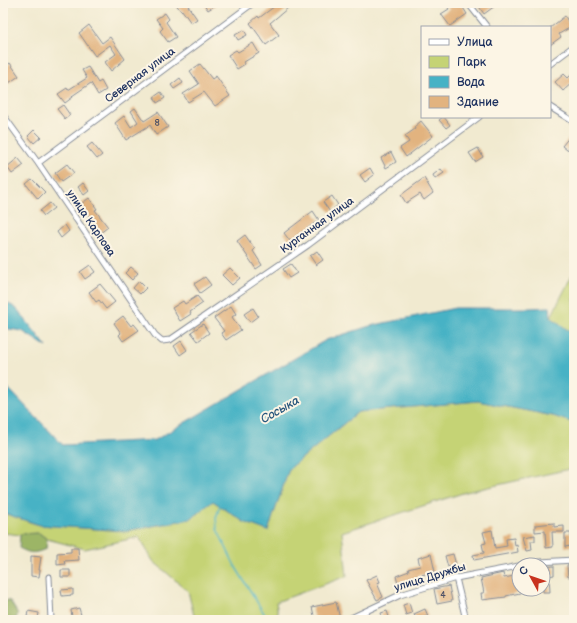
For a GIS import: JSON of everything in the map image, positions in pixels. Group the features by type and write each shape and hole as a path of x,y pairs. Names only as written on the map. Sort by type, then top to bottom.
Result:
{"street":[{"name":"Северная улица","path":"38,163 253,3"},
{"path":"468,3 486,26"},
{"path":"551,63 574,46"},
{"path":"551,108 574,122"},
{"name":"улица Карпова","path":"3,115 38,163 155,335 162,341"},
{"name":"Курганная улица","path":"162,341 170,340 308,245 478,118"},
{"path":"551,561 574,560"},
{"name":"улица Дружбы","path":"350,619 400,595 456,578 511,568"},
{"path":"49,577 50,620"},
{"path":"456,578 466,620"}],"green space":[{"path":"574,271 574,335 551,317"},
{"path":"478,401 553,416 574,423 574,468 466,492 342,532 347,576 276,602 279,620 195,620 188,591 153,561 139,537 85,549 47,539 39,533 21,535 3,533 3,513 39,525 125,531 190,519 213,501 244,522 268,531 289,469 358,412"},
{"path":"39,533 47,539 46,549 32,553 19,548 20,534"},
{"path":"3,600 10,601 18,614 15,620 3,620"}],"water":[{"path":"3,300 17,309 47,347 22,331 3,328"},
{"name":"Сосыка","path":"550,307 551,317 574,335 574,423 553,416 478,401 358,412 289,469 268,531 244,522 213,501 190,519 125,531 40,525 3,513 3,383 63,445 155,440 326,340 370,326 455,308"}],"building":[{"path":"175,3 193,3 188,6 197,19 191,23"},
{"path":"203,3 219,3 208,10"},
{"path":"279,3 294,3 270,23 279,35 266,45 250,23 258,16 259,18"},
{"path":"445,3 460,3 467,14 450,26 441,14 449,9"},
{"path":"480,3 499,3 484,14 478,5"},
{"path":"165,13 169,19 166,22 176,37 168,42 160,31 163,28 156,19"},
{"path":"565,16 571,27 559,34 561,37 551,44 551,27"},
{"path":"89,25 102,43 110,37 125,59 111,71 105,62 116,54 110,45 95,56 79,33"},
{"path":"244,30 247,35 238,40 235,35"},
{"path":"253,43 259,53 244,62 245,64 237,69 228,55 236,50 238,52"},
{"path":"10,63 19,76 3,87 3,68"},
{"path":"200,64 212,79 216,76 230,96 215,106 204,92 188,102 183,94 199,84 190,71"},
{"path":"88,67 98,83 101,81 106,90 98,95 91,83 72,96 73,97 65,103 58,94 67,88 68,90 87,78 82,70"},
{"path":"574,72 574,81 563,91 555,82 564,74 568,78"},
{"path":"180,78 183,83 174,89 171,85"},
{"path":"161,92 165,98 157,103 154,97"},
{"path":"63,105 70,115 65,119 57,109"},
{"path":"135,108 144,121 158,112 168,127 156,135 150,125 126,140 115,123 124,116 131,127 138,122 131,111"},
{"path":"445,118 450,125 446,128 439,120"},
{"path":"421,121 433,136 406,157 400,148 409,142 405,136 415,129 414,127"},
{"path":"34,130 41,137 34,143 28,136"},
{"path":"571,135 574,138 574,142 567,150 562,146"},
{"path":"92,143 102,155 97,159 87,147"},
{"path":"478,148 483,157 475,162 469,153"},
{"path":"391,152 396,162 386,168 381,158"},
{"path":"18,158 24,165 12,174 7,167"},
{"path":"67,164 74,173 61,182 55,173"},
{"path":"370,168 374,175 365,182 360,175"},
{"path":"441,169 444,173 435,179 433,175"},
{"path":"424,178 433,193 424,200 420,194 406,203 401,195"},
{"path":"32,179 45,192 38,199 26,184"},
{"path":"83,183 89,191 84,195 78,187"},
{"path":"332,196 338,205 330,212 323,202"},
{"path":"89,198 97,209 95,210 108,227 99,234 90,224 93,222 80,205"},
{"path":"50,203 54,208 44,216 40,211"},
{"path":"313,211 319,220 290,241 284,233"},
{"path":"65,225 69,231 61,238 57,232"},
{"path":"245,235 255,249 253,251 262,265 256,269 237,241"},
{"path":"317,251 323,260 316,265 310,256"},
{"path":"291,264 297,273 289,278 283,269"},
{"path":"90,265 95,272 85,279 80,272"},
{"path":"131,267 138,273 132,280 125,273"},
{"path":"230,268 240,278 232,285 222,275"},
{"path":"205,277 211,285 200,293 194,284"},
{"path":"139,281 146,288 140,294 133,288"},
{"path":"100,284 115,302 106,309 99,300 96,302 89,292"},
{"path":"197,296 203,303 190,312 191,314 180,321 172,308 183,301 185,304"},
{"path":"231,306 236,314 232,317 241,330 226,340 221,333 224,331 214,318"},
{"path":"253,308 258,316 250,322 244,314"},
{"path":"123,316 131,326 134,324 139,330 123,341 119,335 121,333 114,323"},
{"path":"203,324 209,333 198,341 191,332"},
{"path":"181,341 187,350 180,355 174,346"},
{"path":"554,523 554,527 564,526 564,532 552,532 553,547 546,548 545,531 535,532 535,525"},
{"path":"492,530 495,548 507,546 506,539 514,538 515,546 517,545 518,552 474,560 473,555 484,553 482,544 486,543 483,532"},
{"path":"565,533 571,533 571,546 565,547"},
{"path":"535,535 535,541 531,541 532,550 527,551 523,537"},
{"path":"71,548 78,548 79,560 64,561 65,564 57,565 57,553 71,552"},
{"path":"431,554 435,572 417,576 418,580 405,584 406,586 399,588 396,576 409,571 408,569 420,566 418,558"},
{"path":"453,554 456,565 448,567 445,556"},
{"path":"31,556 41,557 39,577 31,576"},
{"path":"574,564 574,576 568,577 567,565"},
{"path":"551,566 554,566 554,575 551,576"},
{"path":"61,570 70,570 70,577 61,577"},
{"path":"503,573 504,578 511,577 511,595 482,600 481,593 484,593 481,578"},
{"path":"377,575 380,582 377,583 383,597 377,600 366,580"},
{"path":"449,586 452,601 437,604 434,589"},
{"path":"73,589 73,595 62,596 61,590"},
{"path":"336,602 340,619 330,620 329,617 315,620 312,607"},
{"path":"409,603 412,613 406,615 403,605"},
{"path":"79,608 81,615 72,617 71,610"},
{"path":"425,609 428,616 416,620 414,614"},
{"path":"28,611 39,613 38,618 27,617"},
{"path":"387,611 390,620 383,620 381,613"}],"waterway":[{"path":"220,505 216,518 217,529 235,566 268,620"}]}
